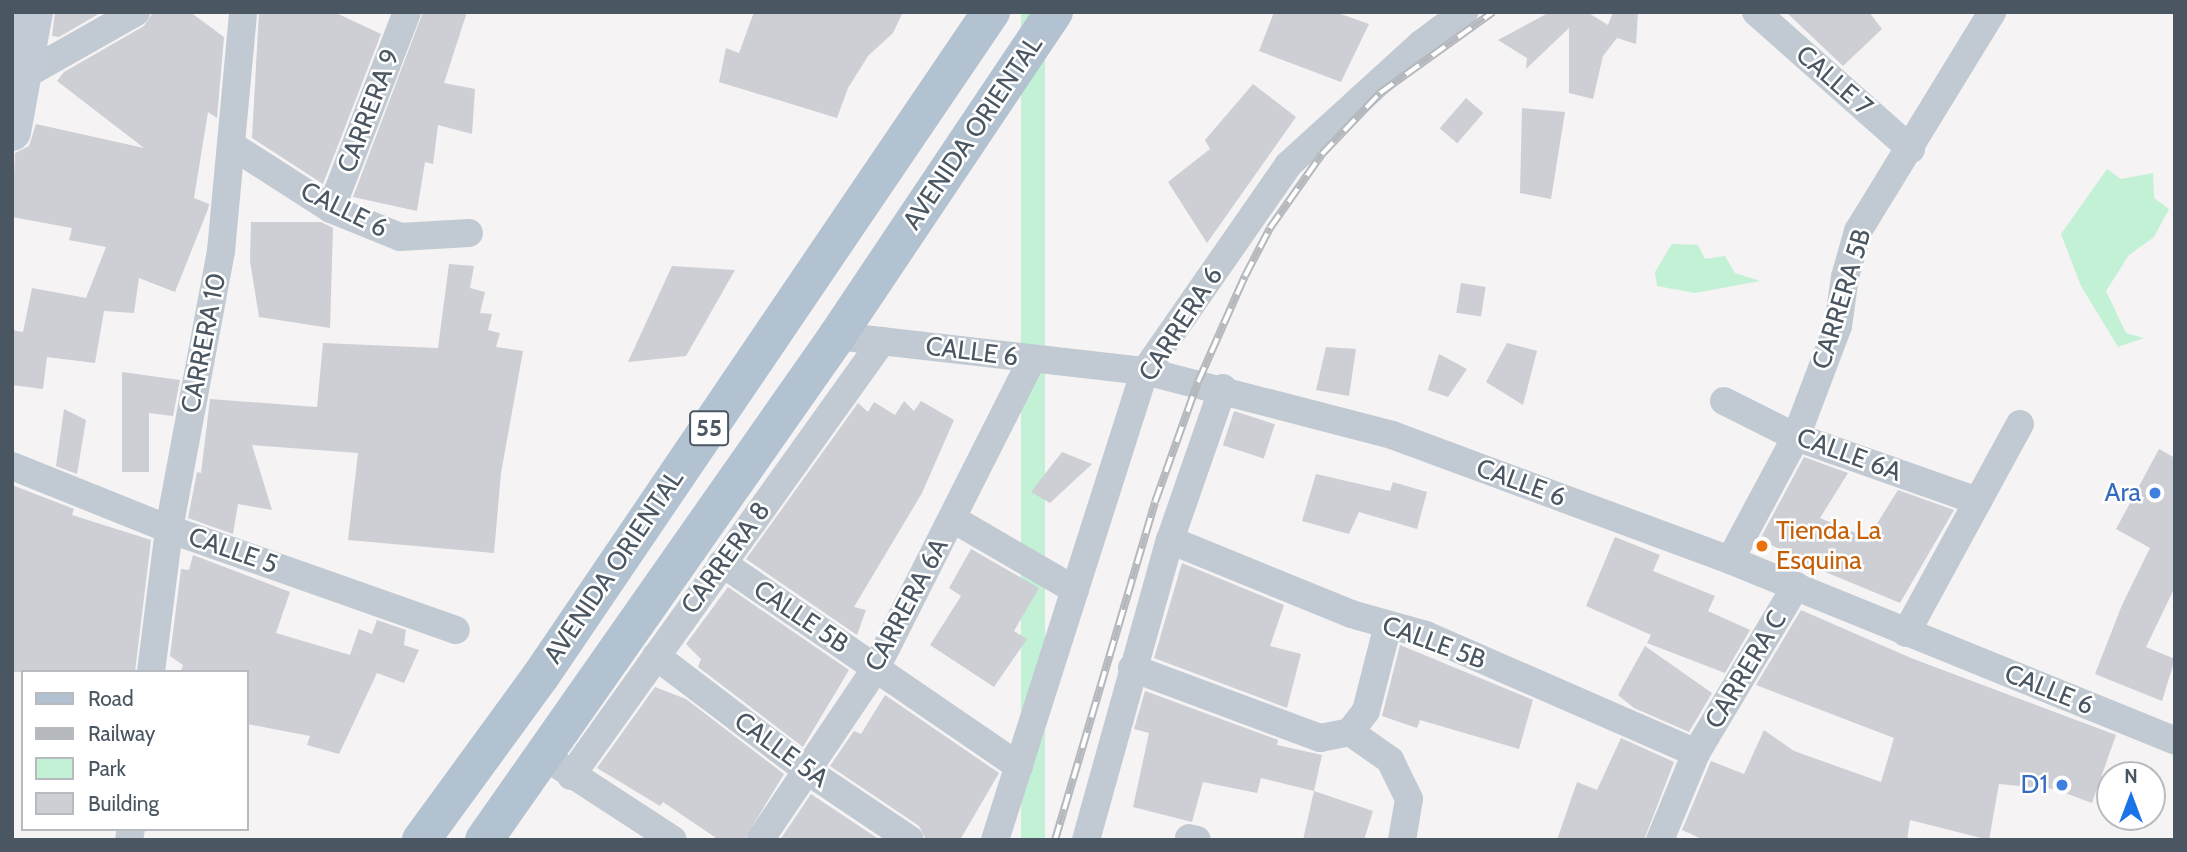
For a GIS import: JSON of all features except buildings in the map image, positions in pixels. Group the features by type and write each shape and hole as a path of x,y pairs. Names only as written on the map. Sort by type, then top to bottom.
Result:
{"main road":[{"path":"12,132 34,12"},
{"name":"AVENIDA ORIENTAL","path":"421,840 540,677 991,12"},
{"name":"AVENIDA ORIENTAL","path":"484,840 557,765 837,336 1054,12"}],"street":[{"path":"23,76 136,12"},
{"name":"CARRERA 10","path":"151,670 169,529 221,251 243,12"},
{"name":"CARRERA 9","path":"331,209 407,12"},
{"name":"CARRERA 6","path":"995,840 1145,371 1287,165 1421,44 1464,12"},
{"name":"CALLE 7","path":"1756,12 1911,149"},
{"name":"CARRERA 5B","path":"1730,559 1796,437 1838,327 1845,277 1858,231 1911,149 1992,12"},
{"name":"CALLE 6","path":"231,145 331,209 400,237 469,233"},
{"name":"CALLE 6","path":"837,336 1145,371 1223,388 1392,435 1730,559 2175,741"},
{"name":"CARRERA 8","path":"557,765 656,656 882,341"},
{"name":"CARRERA 6A","path":"760,840 876,668 1032,359"},
{"path":"1086,840 1170,540 1223,388"},
{"name":"CALLE 6A","path":"1724,401 1796,437 1978,501"},
{"path":"1906,633 2020,424"},
{"name":"CALLE 5","path":"12,466 169,529 456,630"},
{"path":"953,519 1075,590"},
{"name":"CALLE 5B","path":"1170,540 1351,614 1426,635 1696,753"},
{"name":"CALLE 5B","path":"722,563 1019,766"},
{"name":"CARRERA C","path":"1696,753 1796,586"},
{"path":"1132,668 1320,738 1350,732 1366,711 1388,625"},
{"name":"CALLE 5A","path":"656,656 806,770 911,840"},
{"path":"1350,732 1391,760 1409,799 1402,840"},
{"path":"1660,840 1696,753"},
{"path":"557,765 673,840"}],"green space":[{"path":"1021,12 1045,12 1045,840 1021,840"},
{"path":"2107,169 2121,179 2153,173 2154,198 2169,209 2154,237 2129,255 2106,291 2126,333 2144,338 2118,347 2081,286 2061,234"},
{"path":"1672,244 1698,245 1705,259 1725,256 1735,273 1760,281 1695,293 1657,286 1655,272"}],"railway":[{"path":"1055,840 1155,502 1198,382 1245,276 1270,228 1322,154 1380,93 1493,12"}],"place":[{"name":"Ara","path":"2155,493"},
{"name":"Tienda La Esquina","path":"1762,546"},
{"name":"D1","path":"2062,785"}]}
